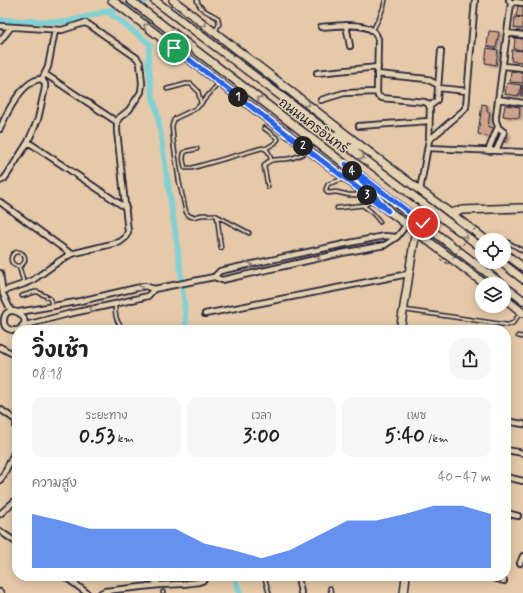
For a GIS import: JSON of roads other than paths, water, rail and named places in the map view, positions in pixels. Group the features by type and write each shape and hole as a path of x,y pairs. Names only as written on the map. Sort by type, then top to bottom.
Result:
{"main road":[{"name":"ถนนนครอินทร์","path":"112,0 476,277"},
{"name":"ถนนนครอินทร์","path":"130,0 493,277"},
{"name":"ถนนนครอินทร์","path":"173,0 365,149 477,233"},
{"name":"ถนนนครอินทร์","path":"157,2 475,243"},
{"path":"319,125 365,149"},
{"path":"346,164 388,211"},
{"path":"450,213 462,210 523,208"},
{"path":"401,325 408,274 416,232"},
{"path":"511,258 523,267"},
{"path":"510,269 523,279"},
{"name":"ถนนนครอินทร์","path":"511,291 523,300"},
{"path":"511,303 522,312"},
{"path":"404,593 405,581"}],"street":[{"path":"429,140 466,107 475,0"},
{"path":"496,151 504,132 503,130 499,129 496,121 510,1 523,3"},
{"path":"0,26 62,30 84,23 88,24 139,60 142,83 141,92 129,110 119,118 117,122 128,232 125,238 120,242 71,254 33,280 2,293"},
{"path":"346,25 350,46"},
{"path":"321,27 346,25 372,30 378,39 378,96 381,98 425,102 430,106"},
{"path":"0,41 12,26"},
{"path":"42,79 48,67 55,30"},
{"path":"507,33 523,35"},
{"path":"430,106 437,101 441,51"},
{"path":"503,66 523,68"},
{"path":"317,73 378,67"},
{"path":"45,74 117,122"},
{"path":"377,74 427,78 438,86 467,91"},
{"path":"0,129 1,121 24,88 33,80 42,79"},
{"path":"0,181 7,175 28,142 38,118 45,88 42,79"},
{"path":"321,100 344,92 377,92"},
{"path":"498,99 523,102"},
{"path":"420,190 429,140 430,106"},
{"path":"359,126 429,122"},
{"path":"488,151 499,129"},
{"path":"28,142 126,208"},
{"path":"428,148 523,152"},
{"path":"0,202 71,254"},
{"path":"214,277 222,280 342,253 386,245 397,237 407,224"},
{"path":"6,327 2,319 8,312 12,311 19,312 51,306 145,286 154,289 214,277 220,272 368,239 384,236 397,237"},
{"path":"368,239 370,248"},
{"path":"340,245 342,253"},
{"path":"264,262 265,270"},
{"path":"0,273 2,293 12,311"},
{"path":"206,314 408,274"},
{"path":"26,325 148,296 154,289"},
{"path":"112,294 115,304"},
{"path":"65,303 68,314"},
{"path":"19,312 24,318 22,325"},
{"path":"0,328 6,327 12,329"},
{"path":"0,347 12,354"},
{"path":"0,409 12,417"},
{"path":"511,422 523,424"},
{"path":"511,451 523,452"},
{"path":"1,476 12,456"},
{"path":"511,478 523,480"},
{"path":"0,514 12,503"},
{"path":"511,514 518,516"},
{"path":"0,530 12,539"},
{"path":"520,563 523,556"},
{"path":"71,581 87,593"},
{"path":"155,581 159,585"},
{"path":"100,593 202,581"},
{"path":"299,582 301,593"}],"lane":[{"path":"197,0 198,4 205,11 218,18 219,24 215,33"},
{"path":"372,30 382,12 385,0"},
{"path":"220,83 192,111 174,120 172,126 179,181 187,215 193,217 202,215 216,216 249,233"},
{"path":"167,89 191,84 198,91 200,104"},
{"path":"197,149 184,153 183,159 185,168 192,168 262,148 265,149 275,143 278,139 264,128"},
{"path":"265,149 269,152 271,160"},
{"path":"268,187 264,166 265,164 271,160 287,159 300,155 309,150"},
{"path":"345,178 328,184 326,191 328,193 336,192 356,195 361,190"},
{"path":"337,208 365,205 373,200"},
{"path":"362,205 372,212 380,222"},
{"path":"216,216 221,248"},
{"path":"511,244 523,251"},
{"path":"19,266 23,264 25,259 23,254 18,252 14,254 12,259 14,264 19,266 24,284"},
{"path":"22,296 38,292 49,298 51,301 51,306"},
{"path":"115,304 115,313 120,325"},
{"path":"404,310 409,312 508,325 513,323 522,312"},
{"path":"518,336 523,337"},
{"path":"265,581 269,593"},
{"path":"330,588 331,593"}],"waterway":[{"path":"0,20 67,22 147,0"},
{"path":"107,11 150,44 148,61 152,93 158,117 177,243 186,325"},
{"path":"236,581 240,593"}]}
